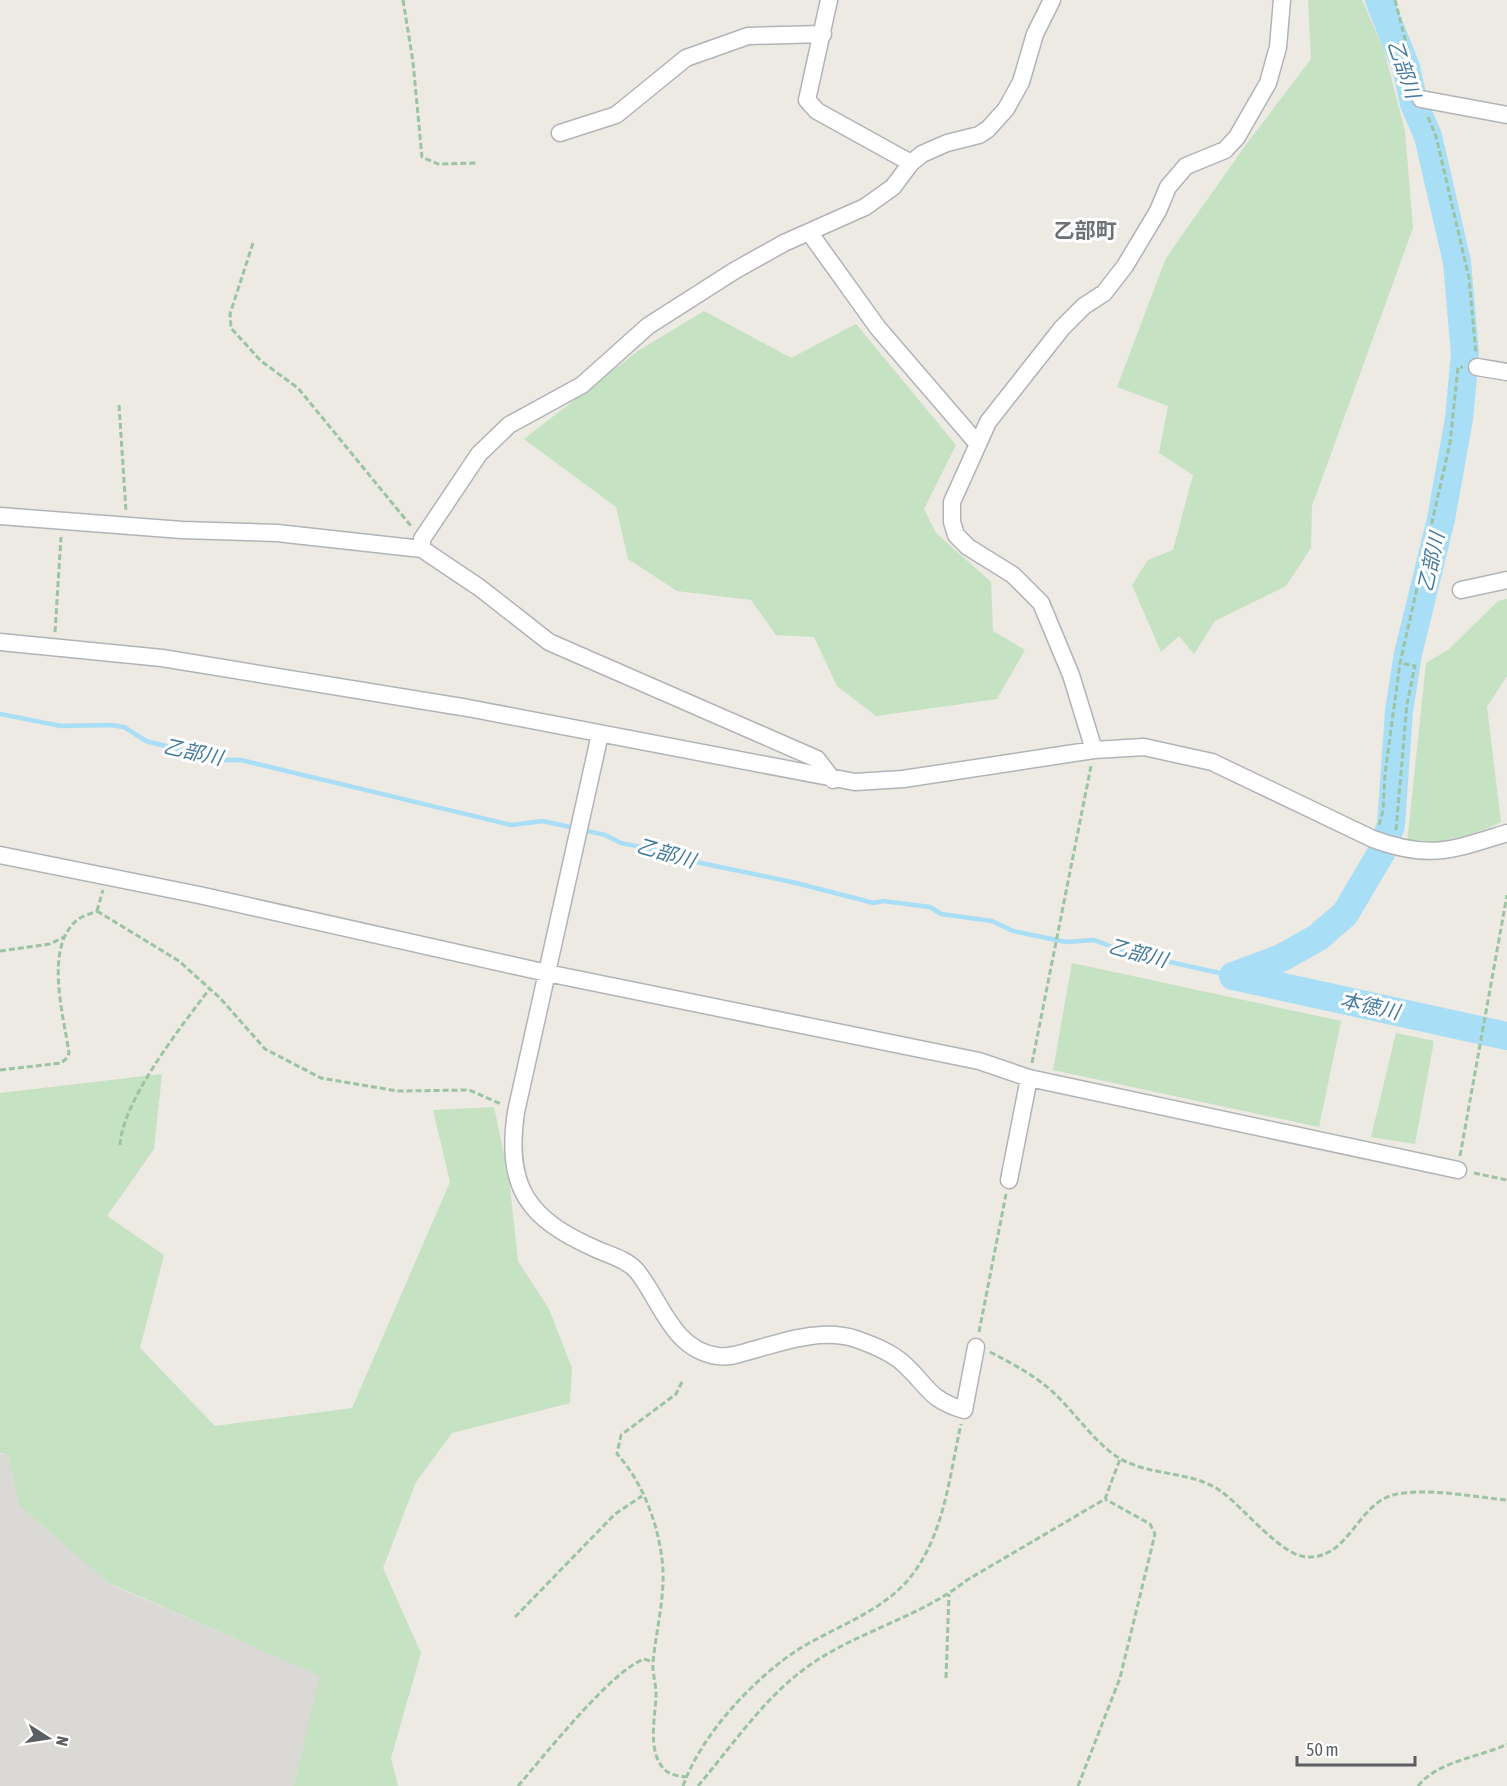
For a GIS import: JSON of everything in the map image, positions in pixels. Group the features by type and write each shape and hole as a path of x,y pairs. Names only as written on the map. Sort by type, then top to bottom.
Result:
{"street":[{"path":"829,0 808,93 807,100 810,106 911,163"},
{"path":"422,544 478,454 509,425 582,385 648,326 734,271 809,232 866,207 893,187 911,163 930,149 979,135 999,119 1021,82 1035,34 1052,0"},
{"path":"1094,750 1071,675 1041,603 1013,575 968,547 956,534 952,522 952,502 988,422 1062,328 1084,306 1104,293 1125,266 1158,211 1167,188 1186,166 1225,150 1237,137 1268,83 1278,47 1282,0"},
{"path":"560,132 616,115 686,58 748,36 823,34"},
{"path":"1421,99 1507,116"},
{"path":"809,232 878,328 977,443"},
{"path":"1478,367 1507,372"},
{"path":"0,516 422,544 549,642 817,759 833,780"},
{"path":"1461,591 1507,580"},
{"path":"0,642 162,658 468,708 833,780 855,782 903,780 1094,750 1144,747 1212,762 1394,847 1436,853 1507,833"},
{"path":"600,734 516,1112 513,1151 522,1189 535,1212 564,1235 630,1264 674,1329 700,1352 719,1356 736,1355 791,1340 842,1336 875,1347 893,1356 942,1404 964,1410 976,1347"},
{"path":"0,855 210,897 547,973 979,1061 1029,1078 1458,1170"},
{"path":"1009,1180 1029,1078"}],"path":[{"path":"403,0 413,62 422,157 438,164 476,163"},
{"path":"1395,0 1421,99 1436,136 1469,278 1478,367"},
{"path":"253,243 230,314 231,328 261,361 298,388 422,544"},
{"path":"1373,839 1383,811 1385,774 1400,663 1450,443 1458,367"},
{"path":"119,405 126,525"},
{"path":"56,648 54,623 61,536 68,521"},
{"path":"1394,847 1407,704 1415,666 1400,663"},
{"path":"1029,1078 1094,750"},
{"path":"97,911 106,878"},
{"path":"1507,895 1458,1170 1507,1180"},
{"path":"0,1070 61,1063 68,1058 58,981 64,937 76,920 97,911"},
{"path":"97,911 179,961 210,988 265,1049 321,1078 398,1091 469,1090 516,1112"},
{"path":"0,951 50,944 64,937"},
{"path":"120,1145 137,1095 210,988"},
{"path":"1009,1180 976,1347 1004,1359 1044,1384 1120,1459 1139,1467 1184,1475 1210,1484 1287,1550 1306,1557 1319,1557 1333,1551 1372,1509 1393,1496 1443,1494 1507,1500"},
{"path":"682,1382 676,1394 621,1435 617,1444 617,1454 637,1480 655,1522 663,1569 663,1600 653,1662 656,1687 654,1738 658,1759 664,1769 686,1777"},
{"path":"683,1786 699,1751 746,1693 799,1649 895,1594 915,1572 930,1547 938,1525 964,1410"},
{"path":"698,1786 785,1686 804,1669 850,1643 949,1594 967,1580 1105,1499 1120,1459"},
{"path":"515,1617 615,1514 642,1496"},
{"path":"1078,1786 1120,1678 1155,1534 1150,1524 1105,1499"},
{"path":"946,1678 949,1594"},
{"path":"518,1786 624,1671 644,1659 653,1662"},
{"path":"1418,1786 1433,1773 1450,1764 1507,1744"}],"shaded area":[{"path":"0,1454 8,1455 19,1505 114,1586 321,1676 294,1786 0,1786"}],"green space":[{"path":"1308,0 1362,0 1384,50 1405,131 1413,228 1312,506 1311,548 1286,586 1215,621 1194,654 1179,636 1161,652 1132,585 1148,560 1173,550 1193,475 1159,453 1168,406 1117,387 1166,258 1245,146 1311,59"},
{"path":"704,311 791,358 856,324 956,445 924,509 936,533 991,582 993,631 1025,650 997,699 876,716 837,686 814,637 776,635 751,600 677,591 628,559 616,507 524,439 638,351"},
{"path":"1507,599 1507,676 1487,707 1501,822 1478,832 1455,838 1407,844 1426,663 1448,650 1498,601"},
{"path":"1072,963 1341,1021 1319,1127 1053,1070"},
{"path":"1396,1033 1434,1041 1415,1144 1371,1137"},
{"path":"162,1074 154,1149 107,1216 164,1255 140,1348 215,1426 352,1408 450,1182 433,1110 494,1107 509,1178 518,1261 549,1309 572,1368 570,1403 452,1433 416,1482 383,1568 421,1653 391,1758 398,1786 294,1786 320,1676 109,1583 19,1505 8,1455 0,1453 0,1093"}],"waterway":[{"name":"乙部川","path":"1233,976 1281,958 1317,938 1345,914 1381,853 1391,825 1399,711 1408,654 1441,519 1459,419 1465,354 1457,262 1428,136 1414,104 1406,67 1379,0"},
{"name":"乙部川","path":"0,714 61,726 124,727 146,741 220,760 241,760 511,825 543,821 605,835 621,843 660,851 677,858 792,882 874,903 883,901 930,907 941,914 992,921 1013,931 1066,942 1094,940 1129,953 1233,976"},
{"name":"本徳川","path":"1233,976 1507,1036"}],"district":[{"name":"乙部町","path":"1085,231"}]}
